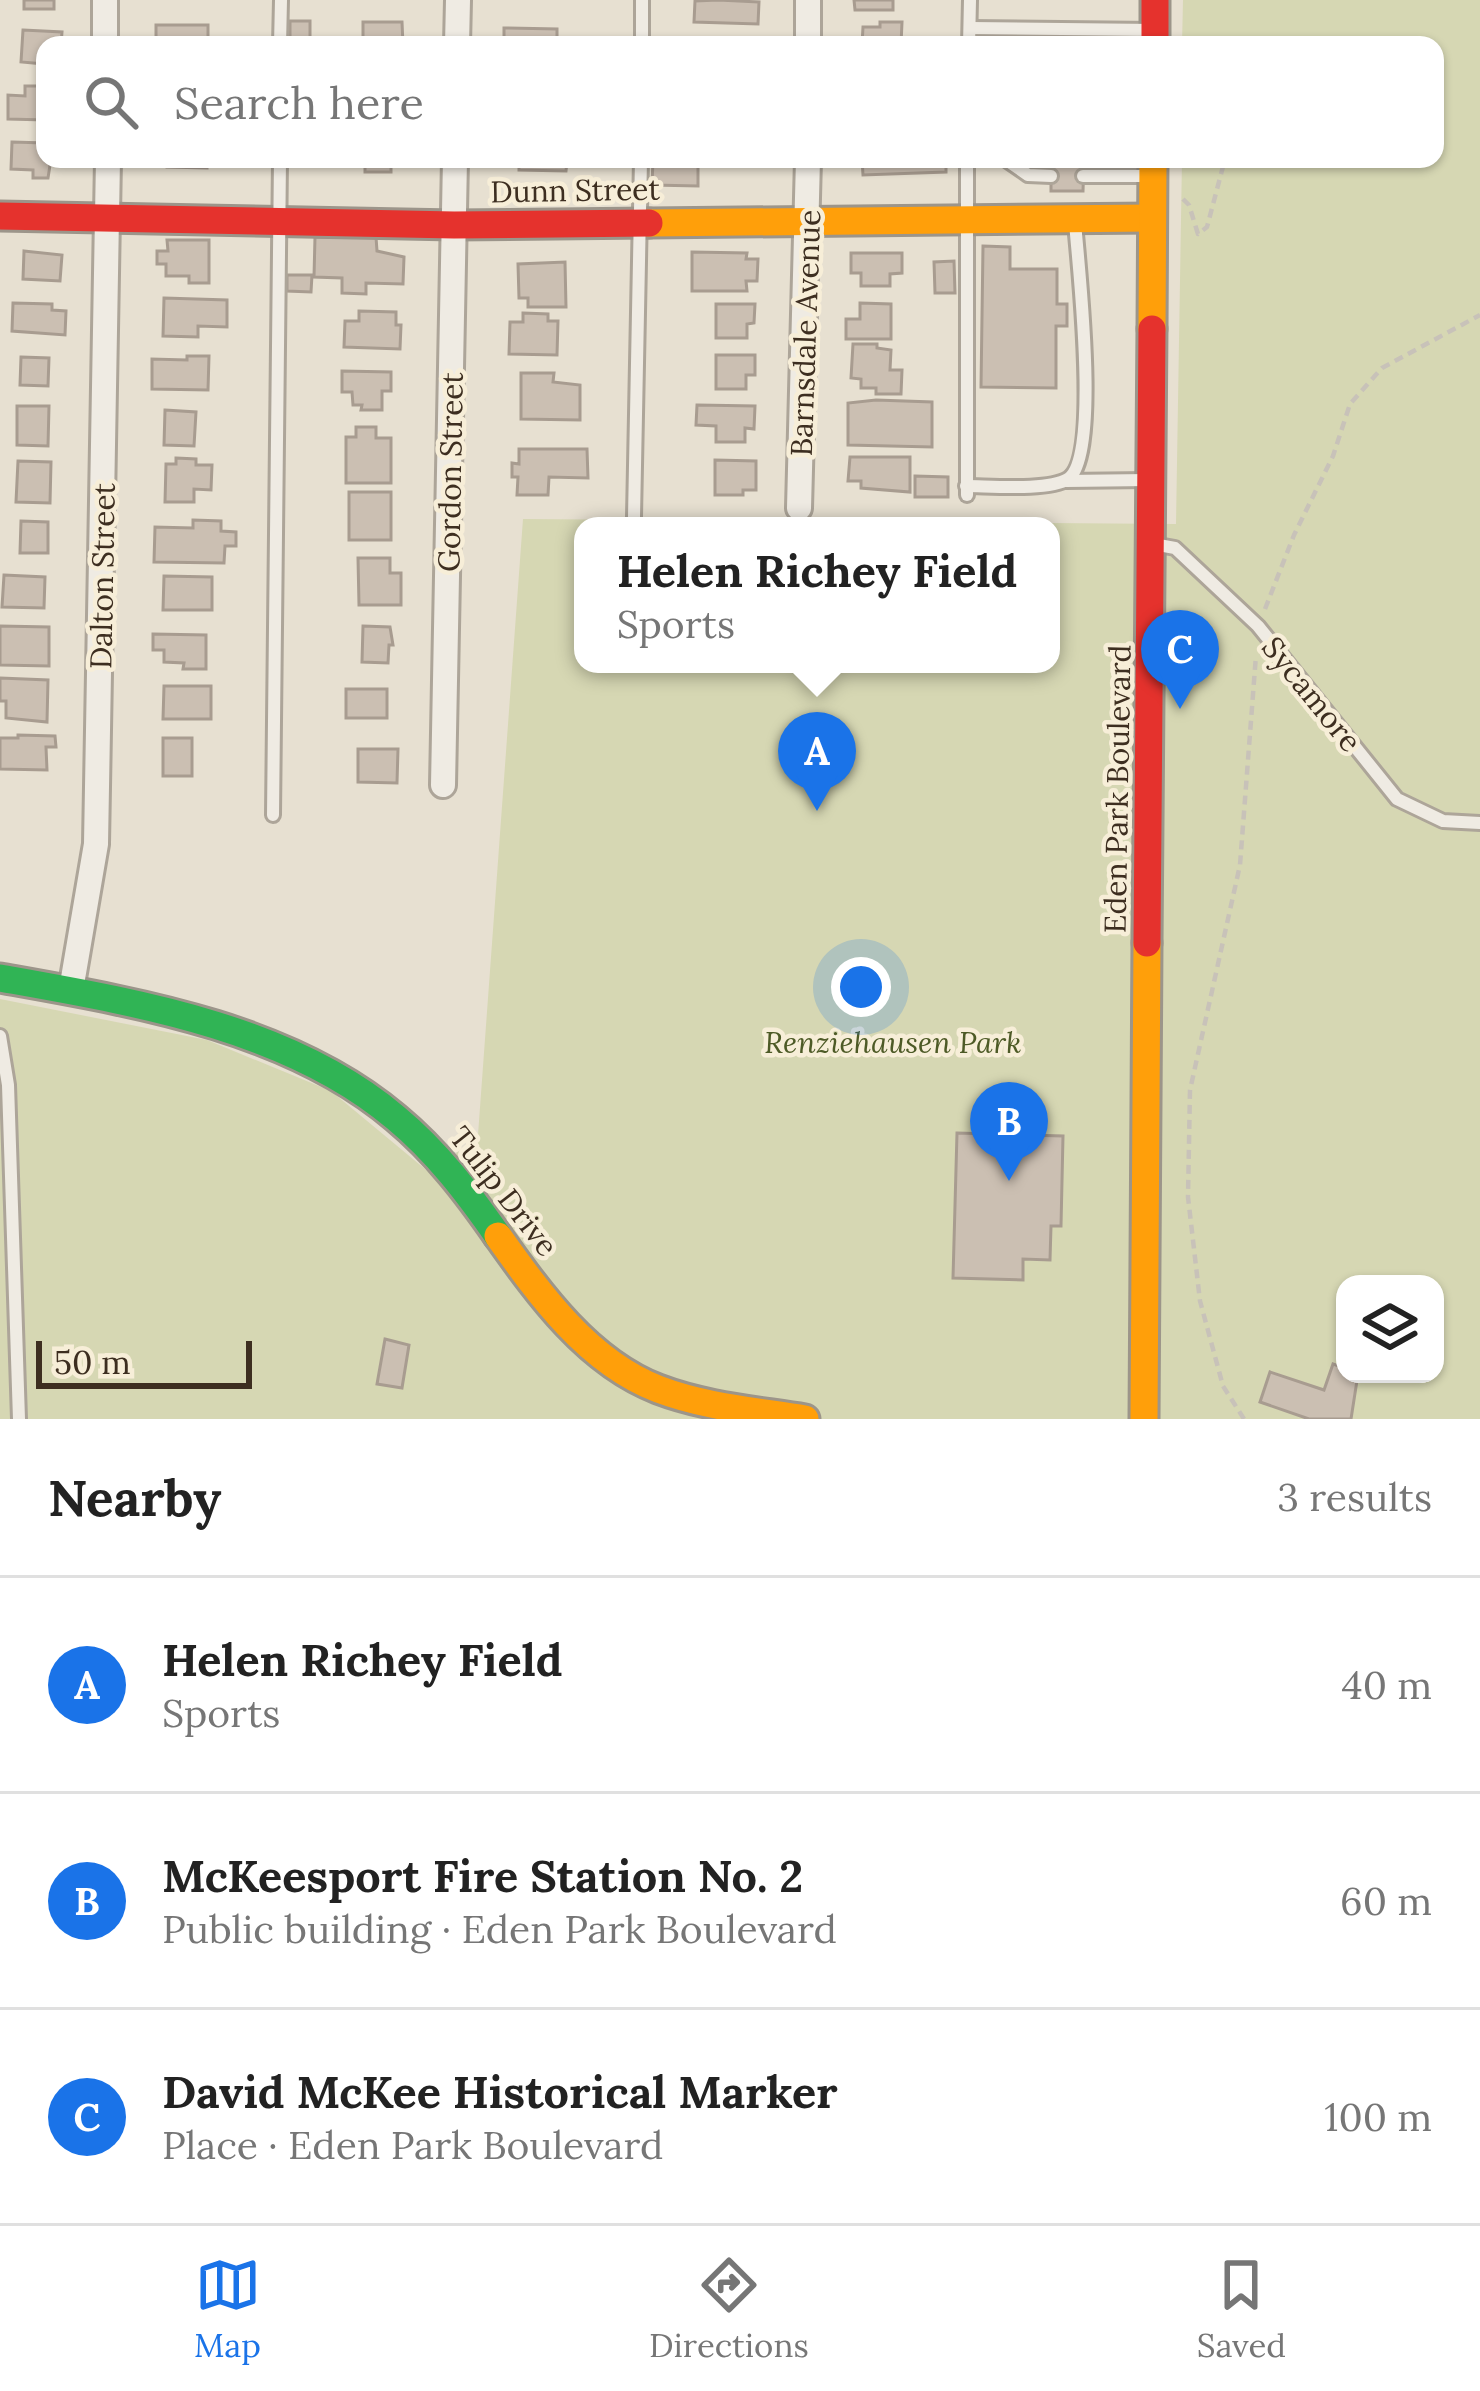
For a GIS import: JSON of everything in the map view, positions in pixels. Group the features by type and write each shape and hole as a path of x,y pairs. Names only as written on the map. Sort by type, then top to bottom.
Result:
{"street":[{"path":"105,0 105,36"},
{"path":"457,36 458,0"},
{"path":"808,0 808,36"},
{"path":"1155,0 1155,36"},
{"name":"Dalton Street","path":"71,990 96,844 108,168"},
{"name":"Gordon Street","path":"443,785 455,168"},
{"name":"Barnsdale Avenue","path":"799,508 808,168"},
{"name":"Dunn Street","path":"0,216 454,225 1074,218 1153,186"},
{"name":"Eden Park Boulevard","path":"1144,1419 1153,186"},
{"name":"Tulip Drive","path":"0,978 214,1025 340,1078 394,1115 444,1159 557,1315 609,1360 646,1385 805,1419"}],"lane":[{"path":"280,36 281,0"},
{"path":"642,36 643,0"},
{"path":"970,0 970,36"},
{"path":"970,28 1123,36"},
{"path":"1010,29 1010,36"},
{"path":"273,815 280,168"},
{"path":"634,517 641,168"},
{"path":"967,168 966,491 1065,481 1152,480"},
{"path":"1017,168 1028,176 1051,176"},
{"path":"1083,176 1153,186"},
{"path":"1065,481 1076,471 1082,450 1086,389 1074,218"},
{"name":"Sycamore","path":"1153,544 1175,548 1258,626 1396,799 1443,821 1480,823"},
{"path":"0,1036 8,1084 19,1419"}],"path":[{"path":"1153,186 1176,194 1189,205 1198,234 1207,227 1223,168"},
{"path":"1244,1419 1223,1387 1200,1301 1188,1197 1190,1090 1240,865 1258,626 1294,535 1333,456 1350,404 1382,368 1480,315"}],"green space":[{"name":"Renziehausen Park","path":"1183,0 1480,0 1480,1419 0,1419 0,999 207,1040 331,1091 431,1174 478,1135 523,519 574,519 574,673 1060,673 1060,523 1176,524 1182,168 1444,168 1444,36 1182,36"}],"building":[{"path":"24,0 54,0 54,9 24,9"},
{"path":"854,0 893,0 893,10 855,10"},
{"path":"695,1 759,2 758,24 694,22"},
{"path":"290,21 310,21 310,36 290,36"},
{"path":"363,22 402,22 403,36 363,36"},
{"path":"880,22 902,22 901,36 862,36 863,27 880,27"},
{"path":"156,25 208,25 208,36 156,36"},
{"path":"504,28 557,29 557,36 504,36"},
{"path":"23,30 62,32 62,36 36,36 36,63 21,62"},
{"path":"25,86 36,86 36,120 8,119 8,95 25,96"},
{"path":"12,142 36,143 36,168 50,168 48,178 33,178 33,170 11,169"},
{"path":"365,168 391,168 391,172 365,172"},
{"path":"519,168 566,168 566,171"},
{"path":"653,168 698,168 698,186 652,185"},
{"path":"863,168 946,168 946,172 863,175"},
{"path":"1051,168 1084,168 1083,191 1051,191"},
{"path":"315,237 376,237 377,251 404,257 403,284 366,283 366,294 342,293 342,278 314,277"},
{"path":"167,240 209,240 209,283 189,283 189,276 166,276 166,264 157,264 157,251 168,251"},
{"path":"983,246 1010,247 1010,269 1057,269 1057,304 1067,304 1067,326 1056,326 1056,388 981,387"},
{"path":"24,251 62,255 60,281 23,279"},
{"path":"692,252 747,253 746,259 758,259 757,281 746,281 747,291 692,291"},
{"path":"851,253 902,253 902,273 890,274 890,286 861,286 861,273 851,273"},
{"path":"954,261 955,293 935,293 934,262"},
{"path":"565,262 566,307 528,307 528,298 519,298 518,264"},
{"path":"287,275 312,275 311,292 287,291"},
{"path":"164,298 227,300 227,327 198,326 198,337 163,336"},
{"path":"13,303 52,304 52,310 66,311 65,335 12,331"},
{"path":"860,303 891,304 891,339 846,339 846,319 860,319"},
{"path":"716,304 755,304 747,338 716,338"},
{"path":"359,311 396,312 400,349 344,347 345,321 359,321"},
{"path":"523,313 548,314 548,321 558,321 557,355 509,354 510,322 523,322"},
{"path":"853,344 877,344 877,348 891,350 890,370 902,370 901,394 876,394 876,388 861,388 861,379 851,378"},
{"path":"716,355 755,355 755,375 746,375 746,389 716,389"},
{"path":"187,356 209,356 208,390 152,389 152,359 187,360"},
{"path":"21,357 49,358 48,386 20,385"},
{"path":"342,371 391,372 391,391 382,391 382,410 353,405 352,392 342,392"},
{"path":"521,373 554,373 553,382 580,385 580,420 521,419"},
{"path":"932,402 932,447 848,445 848,403"},
{"path":"697,405 755,406 754,429 745,428 745,442 716,442 716,426 696,425"},
{"path":"17,406 49,406 48,446 17,445"},
{"path":"165,410 196,412 194,446 164,445"},
{"path":"356,427 376,427 376,438 391,438 391,483 346,483 346,437 356,437"},
{"path":"519,449 587,449 588,478 549,477 548,495 517,495 518,477 512,477 512,463 519,464"},
{"path":"850,457 910,457 910,492 861,488 861,481 848,481"},
{"path":"176,458 212,465 211,490 194,489 194,502 165,502 166,464 176,464"},
{"path":"715,460 756,461 756,490 715,495"},
{"path":"18,461 51,462 50,503 16,502"},
{"path":"915,476 948,477 948,497 915,497"},
{"path":"349,492 391,492 391,540 349,540"},
{"path":"193,520 221,521 221,531 236,532 236,546 225,546 224,563 154,562 155,527 193,528"},
{"path":"21,521 48,522 48,553 20,553"},
{"path":"358,558 390,558 390,573 401,573 401,605 359,605"},
{"path":"4,575 45,577 44,608 2,607"},
{"path":"164,576 212,577 212,610 163,610"},
{"path":"0,626 49,627 49,666 0,665"},
{"path":"363,626 390,627 393,645 389,645 388,663 362,662"},
{"path":"153,634 206,635 206,669 183,669 184,663 164,662 164,650 153,650"},
{"path":"0,678 48,680 47,722 6,718"},
{"path":"164,686 211,686 211,719 163,719"},
{"path":"346,689 387,689 387,718 346,718"},
{"path":"55,736 56,747 46,747 47,770 0,769 0,738"},
{"path":"163,738 192,738 192,776 163,776"},
{"path":"358,749 398,749 397,783 358,782"},
{"path":"957,1133 1063,1136 1061,1226 1051,1226 1050,1260 1023,1259 1023,1280 953,1278"},
{"path":"385,1339 409,1345 402,1388 377,1384"},
{"path":"1333,1364 1336,1383 1357,1383 1351,1419 1309,1419 1260,1402 1270,1372 1324,1390"}],"traffic: fast":[{"path":"0,978 208,1023 308,1061 354,1087 411,1131 498,1236"}],"traffic: slow":[{"path":"1152,329 1153,168"},
{"path":"649,223 1152,218"},
{"path":"1144,1419 1147,943"},
{"path":"498,1236 568,1324 633,1377 694,1400 805,1419"}],"traffic: jam":[{"path":"1155,0 1155,36"},
{"path":"0,216 454,225 649,223"},
{"path":"1147,943 1152,329"}],"place":[{"name":"David McKee Historical Marker","path":"1180,709"},
{"name":"Helen Richey Field","path":"817,811"},
{"name":"McKeesport Fire Station No. 2","path":"1009,1181"}]}
